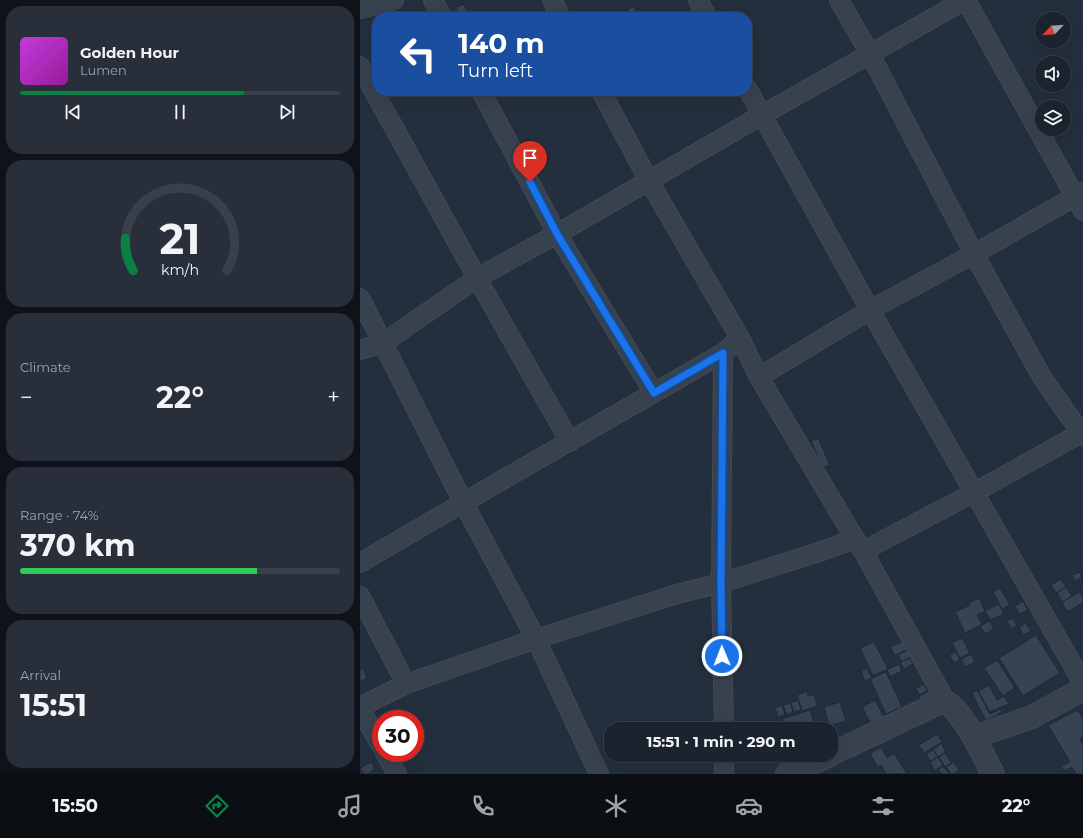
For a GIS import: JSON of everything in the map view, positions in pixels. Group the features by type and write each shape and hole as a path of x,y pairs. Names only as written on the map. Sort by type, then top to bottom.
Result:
{"street":[{"path":"360,9 394,0"},
{"path":"433,0 439,12"},
{"path":"552,0 558,12"},
{"path":"698,0 704,12"},
{"path":"372,729 360,707 406,684 536,639 677,594 721,583 819,552 859,545 975,492 1083,434 1043,379 974,254 870,54 839,0"},
{"path":"360,350 383,343 477,278 557,234 762,115 966,0 1080,200 974,254 870,310 759,377"},
{"path":"360,66 372,88"},
{"path":"377,96 570,442"},
{"path":"484,96 557,234 654,393"},
{"path":"604,96 649,181 740,338 759,377 859,545 946,702 957,712 974,737 994,774"},
{"path":"751,96 870,310 1083,682"},
{"path":"360,298 463,502 536,639 599,774"},
{"path":"360,563 463,502 723,353 740,338"},
{"path":"723,353 721,583 724,722"},
{"path":"360,596 406,684"},
{"path":"974,737 1032,717 1083,688"},
{"path":"838,751 937,704 946,702"},
{"path":"390,762 397,774"},
{"path":"724,762 724,774"},
{"path":"787,774 814,762"}],"building":[{"path":"464,4 468,12 458,12 456,7"},
{"path":"634,6 637,12 628,12 627,10"},
{"path":"818,438 830,465 823,468 811,441"},
{"path":"1080,572 1082,578 1075,581 1072,575"},
{"path":"1061,579 1066,587 1056,593 1051,585"},
{"path":"1066,587 1072,596 1062,602 1057,593"},
{"path":"1000,588 1010,605 1002,609 993,592"},
{"path":"1080,592 1083,598 1083,603 1067,612 1062,602"},
{"path":"979,598 985,611 977,615 982,624 965,633 955,612 970,605 969,603"},
{"path":"1023,601 1028,610 1019,614 1015,606"},
{"path":"999,604 1004,614 990,620 985,611"},
{"path":"1013,618 1017,626 1011,629 1007,621"},
{"path":"990,621 994,629 985,634 980,626"},
{"path":"1026,623 1031,631 1023,635 1019,627"},
{"path":"1036,635 1060,673 1023,696 999,658"},
{"path":"962,638 970,653 960,658 952,643"},
{"path":"903,641 907,649 895,656 890,647"},
{"path":"874,642 888,669 873,676 860,648"},
{"path":"909,649 912,656 902,662 898,655"},
{"path":"956,652 960,660 954,663 949,655"},
{"path":"971,654 975,662 965,667 961,659"},
{"path":"910,658 913,664 904,669 900,662"},
{"path":"997,660 1015,688 1003,696 984,668"},
{"path":"899,664 902,671 890,677 887,670"},
{"path":"363,668 367,678 360,682 360,670"},
{"path":"867,668 872,678 865,681 861,671"},
{"path":"886,672 902,707 886,714 870,679"},
{"path":"928,679 935,692 921,700 919,696 929,691 924,681"},
{"path":"924,684 927,691 919,695 916,688"},
{"path":"989,685 997,700 1004,696 1009,704 990,712 978,691"},
{"path":"977,690 990,714 1000,709 1002,712 986,721 972,693"},
{"path":"807,691 808,696 814,695 818,706 802,711 797,695"},
{"path":"798,700 801,710 794,712 791,703"},
{"path":"875,700 884,717 871,724 862,707"},
{"path":"840,702 846,721 838,723 838,722 828,722 824,707"},
{"path":"790,703 793,712 787,715 783,705"},
{"path":"782,705 785,715 778,717 775,708"},
{"path":"810,710 814,722 783,722 782,719"},
{"path":"1078,710 1083,719 1083,737 1080,739 1083,745 1083,774 1076,774 1072,767 1064,771 1061,766 1070,762 1048,725"},
{"path":"937,734 942,742 924,753 919,745"},
{"path":"941,743 945,753 938,757 933,749 938,747"},
{"path":"881,747 887,758 894,753 907,774 886,774 881,765 878,767 870,754"},
{"path":"933,750 938,757 930,761 926,754"},
{"path":"945,753 952,763 945,767 939,757"},
{"path":"938,757 943,765 935,771 930,762"},
{"path":"371,762 375,769 367,774 364,774 360,768"},
{"path":"954,762 959,770 954,774 951,774 946,767"},
{"path":"943,766 949,774 941,774 938,770"}],"route":[{"path":"530,182 557,234 654,393 723,353 721,583 722,656"}]}
